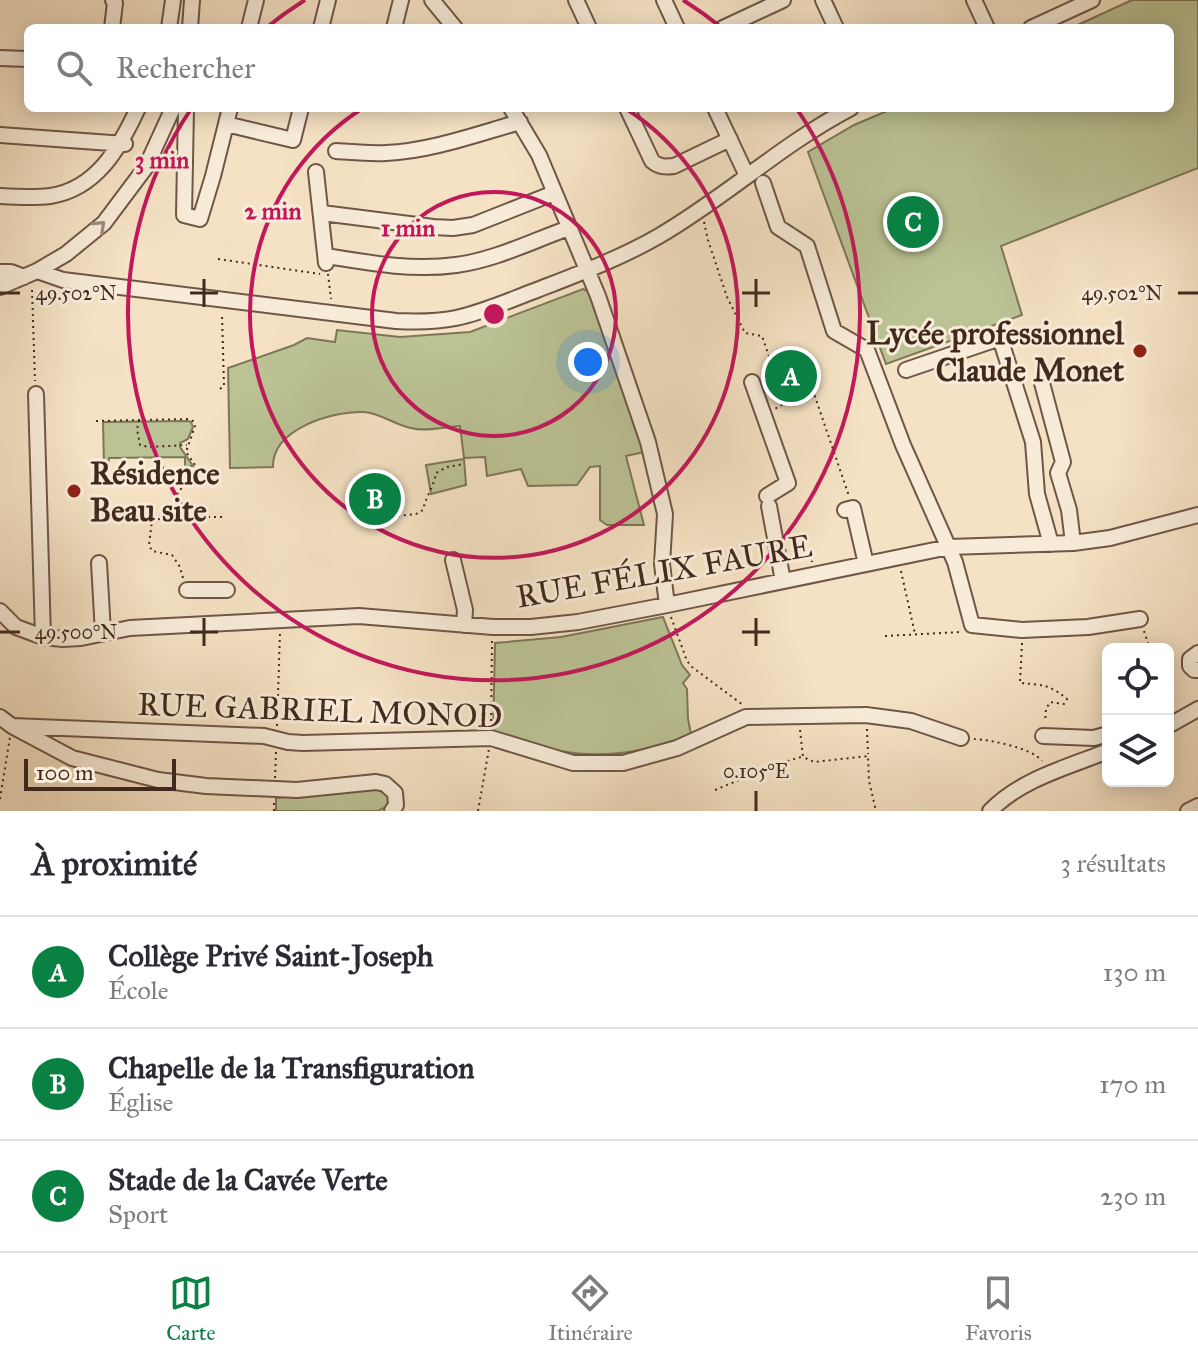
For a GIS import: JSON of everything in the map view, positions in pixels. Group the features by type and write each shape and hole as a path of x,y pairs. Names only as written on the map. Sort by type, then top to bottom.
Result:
{"street":[{"path":"112,24 113,0"},
{"path":"170,24 173,0"},
{"path":"190,24 192,0"},
{"path":"250,24 256,0"},
{"path":"322,24 328,0"},
{"path":"395,24 401,0"},
{"path":"432,0 452,24"},
{"path":"576,0 587,24"},
{"path":"664,0 675,24"},
{"path":"732,24 783,0"},
{"path":"823,0 834,24"},
{"path":"974,0 985,24"},
{"path":"1039,24 1085,2"},
{"path":"0,58 24,59"},
{"path":"0,204 43,203 81,192 106,174 116,162 136,112"},
{"path":"0,287 17,274 66,254 104,223 146,167 171,112"},
{"path":"186,112 184,215 200,219 229,112"},
{"path":"226,124 293,140 300,112"},
{"path":"514,112 539,155 598,296 648,442 665,514 662,564 667,605"},
{"path":"629,112 652,161 658,166 674,166 730,139"},
{"path":"717,112 747,176"},
{"path":"17,274 396,321 457,318 587,270 658,236 793,141 844,112"},
{"path":"336,151 369,154 407,151 520,122"},
{"path":"0,135 123,141"},
{"path":"0,196 51,196 79,186 108,163 123,141"},
{"path":"316,172 327,265 422,268 458,265 488,258 569,228"},
{"path":"763,183 778,227 807,246 834,331 867,350 903,445 955,562 972,625 1022,630 1088,627 1140,619"},
{"path":"322,213 453,228 473,225 554,193"},
{"path":"906,370 1000,338 1033,442 1037,494 1051,544"},
{"path":"752,382 788,483 768,501 783,581"},
{"path":"1042,383 1063,462 1058,473 1069,510 1073,543"},
{"path":"36,394 43,637"},
{"path":"849,509 866,564"},
{"name":"RUE FÉLIX FAURE","path":"0,611 16,627 43,637 63,639 130,628 359,616 493,627 531,627 578,622 667,605 949,547 1073,543 1110,538 1198,515"},
{"path":"453,560 465,610 464,625"},
{"path":"99,563 103,633"},
{"path":"187,590 227,590"},
{"path":"1198,653 1190,659 1190,666 1198,670"},
{"path":"1174,723 1198,709"},
{"name":"RUE GABRIEL MONOD","path":"4,721 264,736 303,743 491,738 573,763 623,763 677,748 746,717 866,715 911,721 961,738"},
{"path":"4,721 72,758 158,780 206,786 297,790 376,782 385,784 395,793 396,805 392,811"},
{"path":"1043,736 1102,736"},
{"path":"990,811 1002,799 1031,782 1102,753"},
{"path":"1188,811 1198,806"}],"path":[{"path":"710,201 704,225 727,297 745,333 762,336 785,403 764,415"},
{"path":"218,259 327,265 331,299"},
{"path":"17,274 36,394"},
{"path":"220,389 224,386 221,300"},
{"path":"799,350 849,509"},
{"path":"139,420 140,445 188,445"},
{"path":"96,421 193,421 195,426 186,452 195,469"},
{"path":"380,518 416,514 423,510 426,496 435,484 436,473 464,464"},
{"path":"183,470 183,486 176,496 177,517 152,520 149,545 152,551 172,555 180,567 187,590"},
{"path":"202,517 226,517"},
{"path":"898,558 915,634"},
{"path":"1140,619 1148,643"},
{"path":"672,621 692,667 741,703"},
{"path":"1022,630 1020,683 1052,687 1067,699 1064,704 1050,702 1046,709 1043,736"},
{"path":"885,636 961,632"},
{"path":"277,728 280,633"},
{"path":"478,811 491,738 492,646"},
{"path":"799,720 803,757"},
{"path":"0,799 4,721"},
{"path":"867,729 869,781 876,811"},
{"path":"961,738 987,740 1035,754 1044,764"},
{"path":"275,780 276,747"},
{"path":"715,790 803,757 814,762 868,756"},
{"path":"274,799 274,811"}],"green space":[{"path":"1132,0 1198,0 1198,168 1001,246 1022,315 886,364 808,152 854,125 885,112 1174,112 1174,24 1080,24"},
{"path":"583,289 589,292 644,452 626,456 644,525 607,525 600,520 600,466 590,467 577,485 528,486 521,469 487,476 485,457 464,458 460,426 417,429 364,412 336,415 306,425 282,442 275,454 273,467 230,468 228,368 307,338 335,342 337,330 400,337 470,332"},
{"path":"188,421 193,427 180,447 193,466 185,466 185,457 109,458 108,467 104,465 103,422"},
{"path":"464,459 466,485 431,494 426,465"},
{"path":"663,617 682,665 690,675 683,683 687,689 691,734 644,749 594,754 552,749 493,733 495,643 561,637"},
{"path":"377,787 391,796 386,807 378,811 276,811 276,798"}],"place":[{"name":"Stade de la Cavée Verte","path":"913,222"},
{"name":"Lycée professionnel Claude Monet","path":"1140,351"},
{"name":"Collège Privé Saint-Joseph","path":"791,376"},
{"name":"Résidence Beau site","path":"74,491"},
{"name":"Chapelle de la Transfiguration","path":"375,499"}]}
